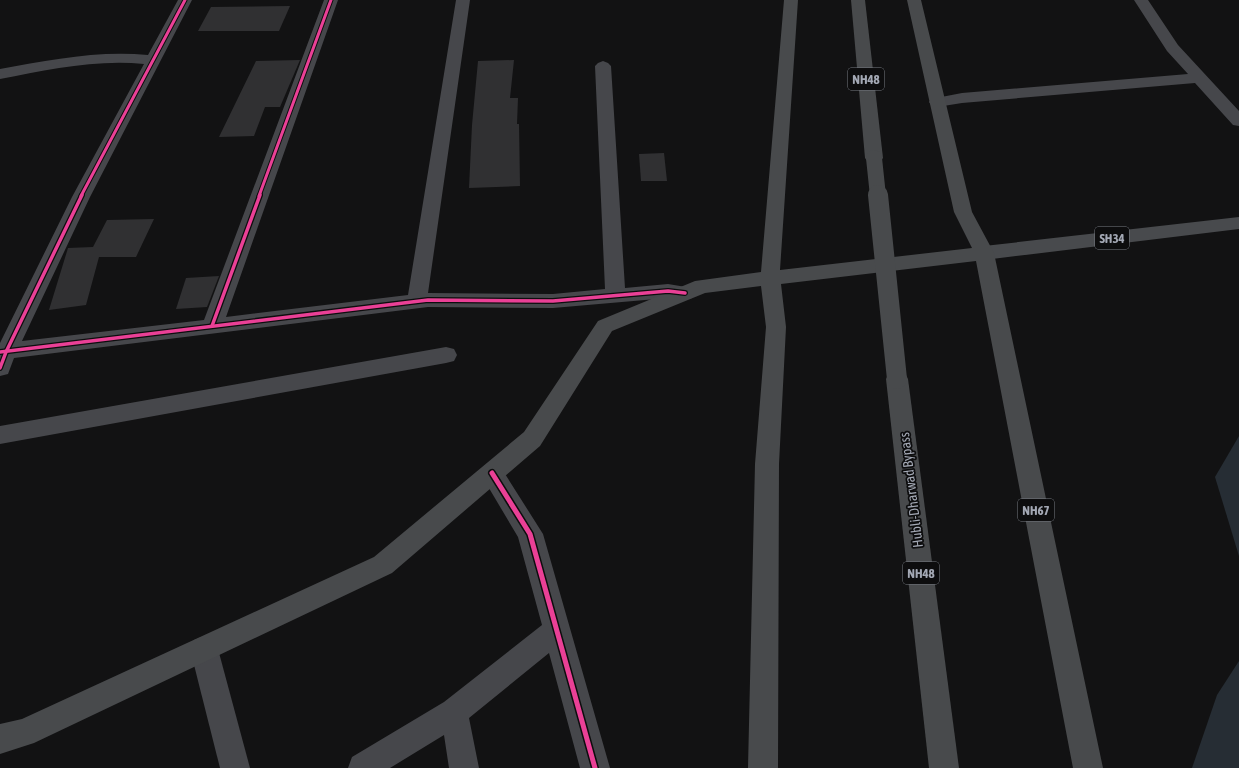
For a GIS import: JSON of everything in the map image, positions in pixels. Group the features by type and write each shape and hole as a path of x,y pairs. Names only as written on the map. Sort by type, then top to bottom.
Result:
{"highway":[{"path":"762,768 767,464 776,327 770,278 791,0"},
{"name":"Hubli-Dharwad Bypass","path":"858,0 897,379 944,768"},
{"path":"0,740 24,733 383,564 532,439 605,326 702,286 984,253 963,212 914,0"},
{"name":"NH67","path":"984,253 1088,768"}],"main road":[{"name":"SH34","path":"984,253 1239,223"}],"street":[{"path":"2,357 81,197 185,0"},
{"path":"212,326 331,0"},
{"path":"417,301 462,0"},
{"path":"1141,0 1172,48 1239,121"},
{"path":"0,74 53,64 124,57 154,60"},
{"path":"602,66 615,296"},
{"path":"937,102 962,98 1199,78"},
{"path":"2,357 212,326 417,301 553,301 668,291 685,292"},
{"path":"0,435 446,355"},
{"path":"492,473 530,534 595,768"},
{"path":"363,768 454,712 557,630"},
{"path":"204,649 235,768"},
{"path":"454,712 464,768"}],"shaded area":[{"path":"1239,436 1239,556 1215,477"},
{"path":"1239,661 1239,768 1192,768 1217,695"}],"building":[{"path":"290,6 279,31 198,31 211,7"},
{"path":"300,60 280,107 265,107 254,136 219,137 256,61"},
{"path":"514,60 510,98 518,98 517,124 519,124 520,186 469,188 472,125 478,61"},
{"path":"664,153 667,181 641,181 639,154"},
{"path":"154,219 136,257 99,257 86,305 49,310 68,248 93,247 107,220"},
{"path":"219,276 207,307 176,309 186,278"}],"cycle path":[{"path":"0,368 6,352 81,197 185,0"},
{"path":"212,326 331,0"},
{"path":"0,352 428,300 553,301 668,291 685,293"},
{"path":"492,473 530,534 595,768"}]}
